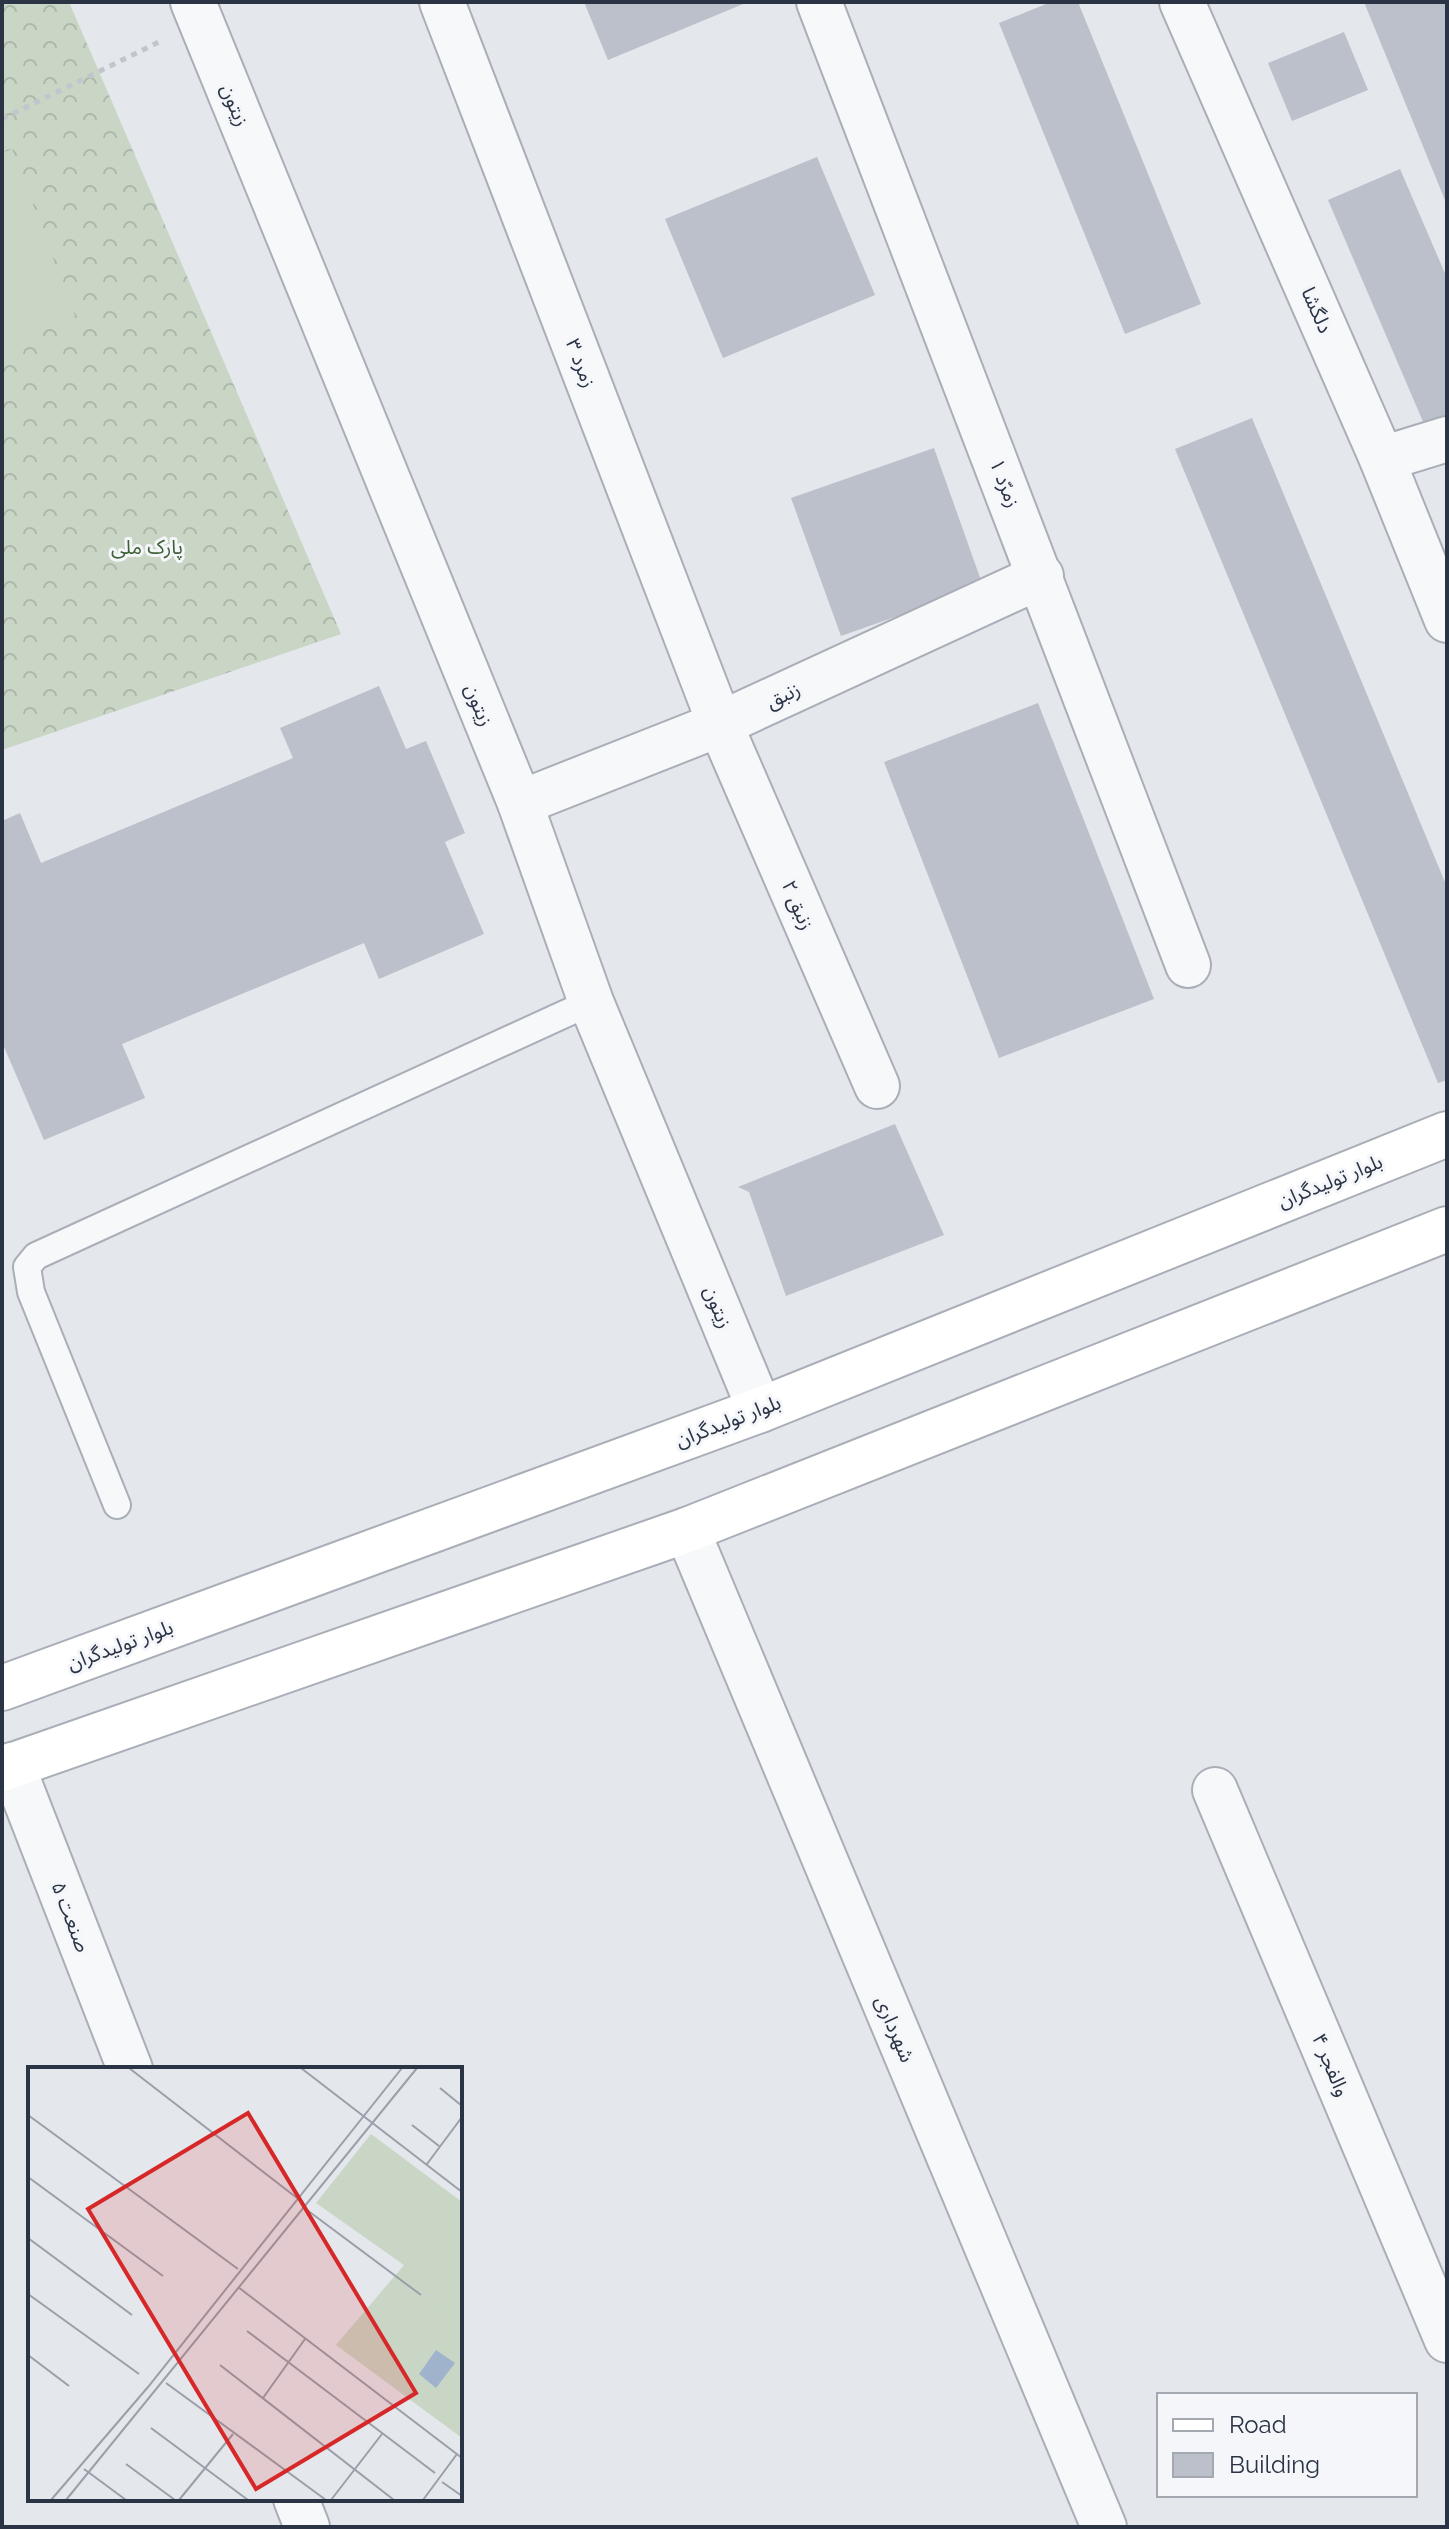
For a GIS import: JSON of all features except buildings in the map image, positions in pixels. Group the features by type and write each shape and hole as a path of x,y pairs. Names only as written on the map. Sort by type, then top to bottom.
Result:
{"main road":[{"name":"بلوار تولیدگران","path":"5,1679 760,1410 1447,1134"},
{"path":"7,1767 687,1530 1447,1229"}],"street":[{"name":"زمرد ۳","path":"442,2 720,724"},
{"name":"زمرّد ۱","path":"819,2 1188,965"},
{"name":"دلگشا","path":"1182,2 1382,459 1447,620"},
{"name":"زیتون","path":"197,12 520,803 591,1002 760,1410"},
{"path":"1382,459 1447,439"},
{"name":"زنبق","path":"520,803 720,724 1041,576"},
{"name":"زنبق ۲","path":"720,724 877,1086"},
{"name":"شهرداری","path":"687,1530 1104,2527"},
{"name":"صنعت ۵","path":"7,1767 129,2067"},
{"name":"والفجر ۴","path":"1215,1790 1447,2340"},
{"path":"297,2501 307,2527"}],"lane":[{"path":"117,1505 31,1292 27,1267 36,1256 591,1002"}],"path":[{"path":"2,119 197,12"}],"green space":[{"name":"پارک ملی","path":"2,2 69,2 341,634 2,750"},
{"path":"12,149 75,316 2,346 2,153"}]}
